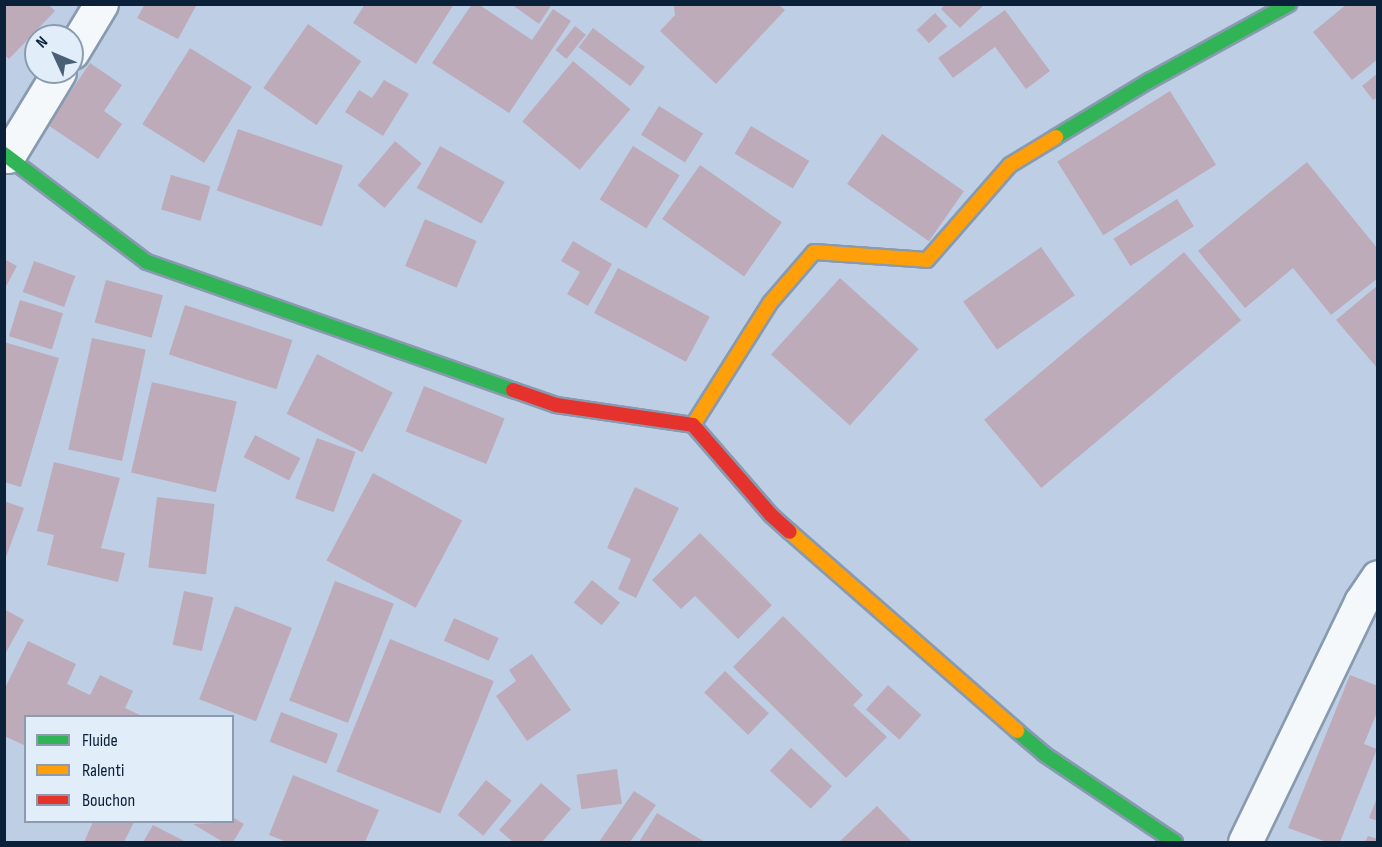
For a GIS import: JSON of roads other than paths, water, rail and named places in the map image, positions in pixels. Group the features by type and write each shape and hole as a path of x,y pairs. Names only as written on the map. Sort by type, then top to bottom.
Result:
{"main road":[{"path":"693,425 770,303 814,252 927,260 1010,165 1149,81 1289,4"},
{"path":"6,155 147,262 556,405 693,425 771,515 1044,754 1175,843"}],"street":[{"path":"84,32 101,4"},
{"path":"6,155 52,84"},
{"path":"1245,843 1361,602 1377,577"}]}
